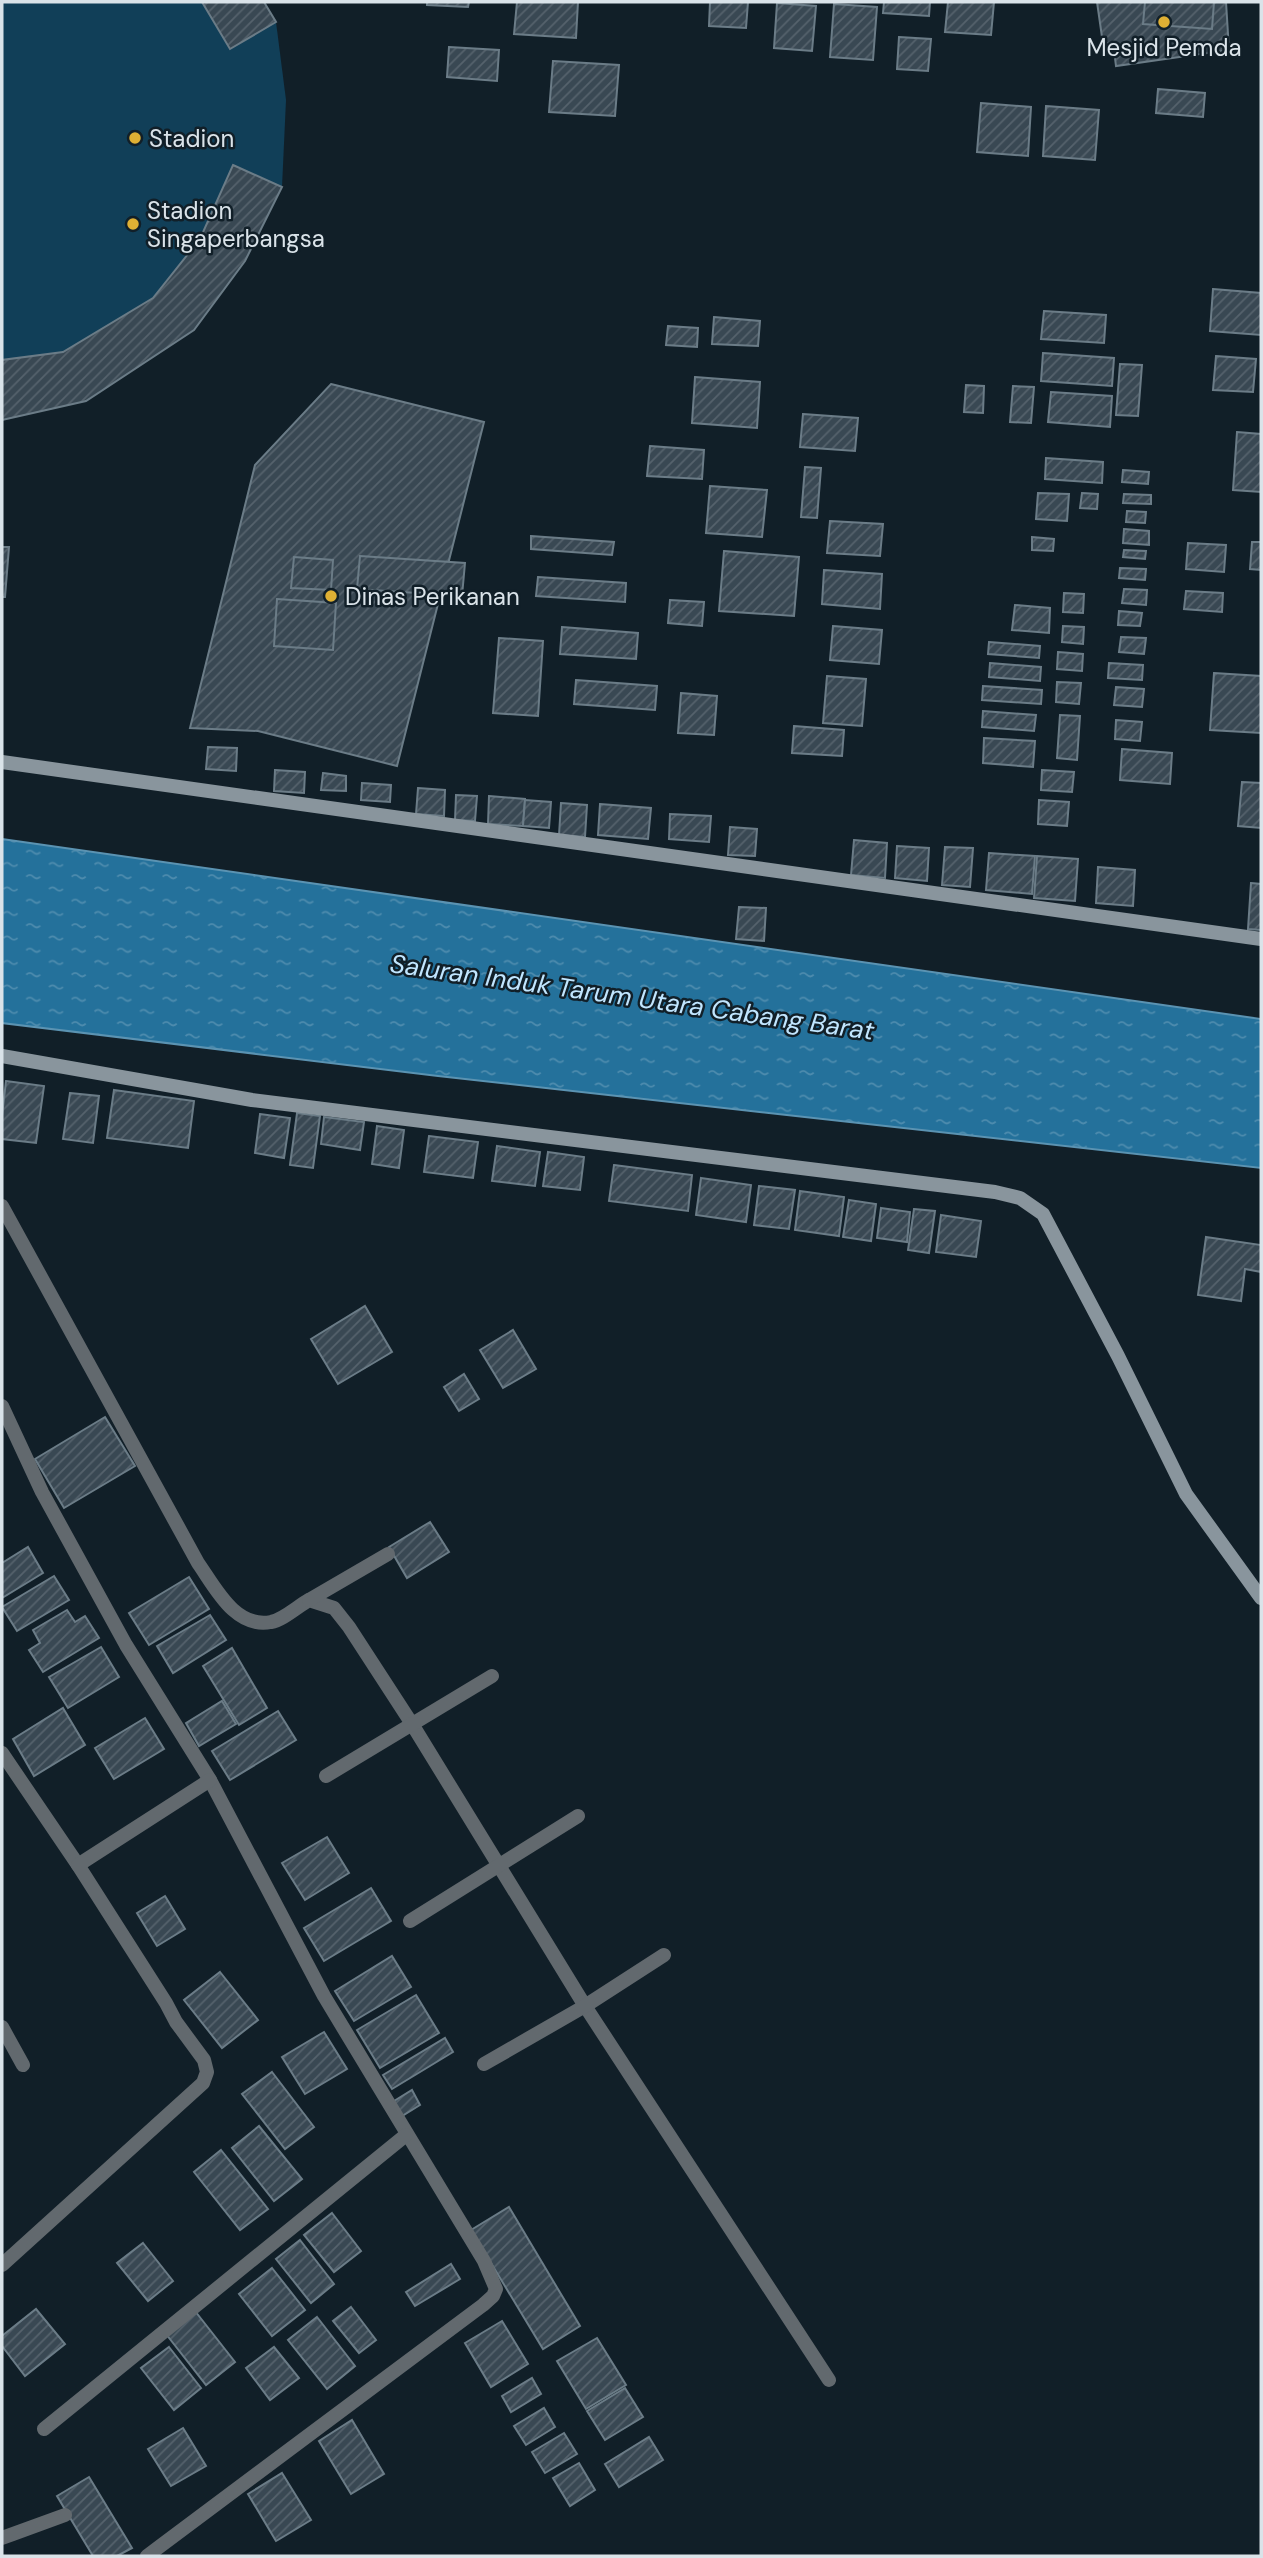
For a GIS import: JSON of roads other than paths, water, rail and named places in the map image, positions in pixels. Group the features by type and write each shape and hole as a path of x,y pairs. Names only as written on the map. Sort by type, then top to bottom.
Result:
{"street":[{"path":"2,762 1261,939"},
{"path":"2,1056 252,1100 995,1192 1020,1198 1043,1214 1118,1356 1186,1494 1261,1598"},
{"path":"2,1206 198,1563 230,1608 249,1622 272,1622 388,1554"},
{"path":"2,1406 43,1492 126,1645 210,1780 324,1996 484,2261 496,2289 493,2296 147,2556"},
{"path":"309,1600 334,1608 349,1626 585,2006 829,2380"},
{"path":"326,1776 492,1676"},
{"path":"2,1754 78,1865 176,2022 204,2060 207,2072 203,2083 2,2265"},
{"path":"78,1865 210,1780"},
{"path":"411,1921 578,1816"},
{"path":"484,2064 585,2006 664,1955"},
{"path":"2,2027 23,2065"},
{"path":"44,2429 406,2135"},
{"path":"2,2538 65,2515"}],"water":[{"name":"Saluran Induk Tarum Utara Cabang Barat","path":"2,839 1261,1019 1261,1168 438,1076 2,1023"}],"place":[{"name":"Mesjid Pemda","path":"1164,22"},
{"name":"Stadion","path":"135,138"},
{"name":"Stadion Singaperbangsa","path":"133,224"},
{"name":"Dinas Perikanan","path":"331,596"}]}
